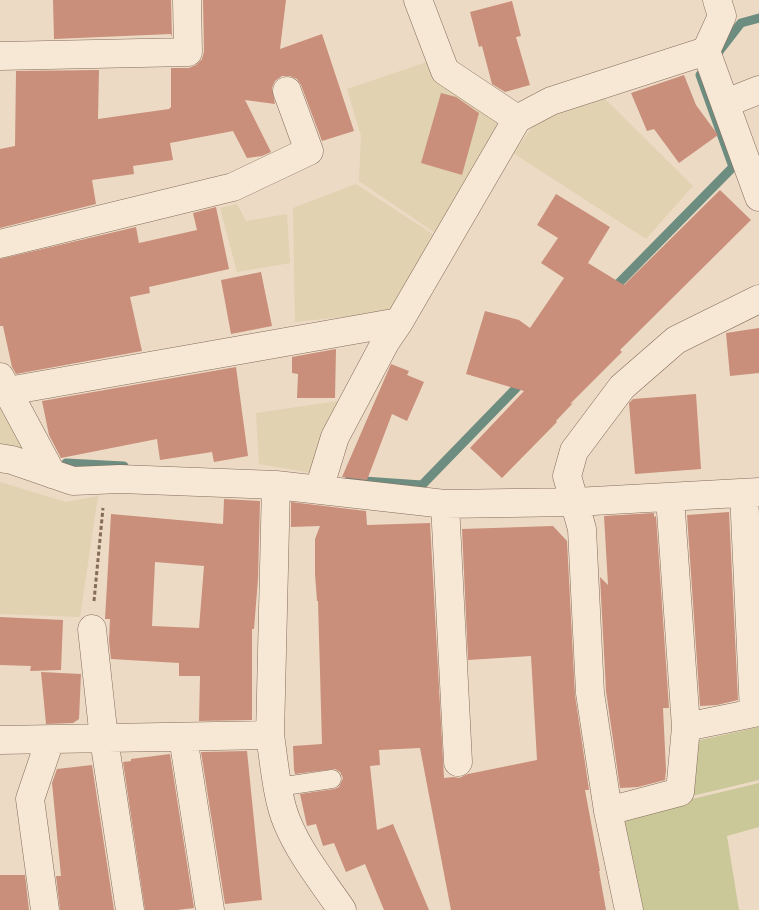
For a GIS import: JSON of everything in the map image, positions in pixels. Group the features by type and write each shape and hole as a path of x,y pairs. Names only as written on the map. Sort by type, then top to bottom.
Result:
{"street":[{"path":"0,56 188,52 187,0"},
{"path":"418,0 445,71 517,119"},
{"path":"717,0 722,16 706,51 759,197"},
{"path":"319,489 335,437 386,340 399,322 517,119 551,101 706,51"},
{"path":"726,103 759,90"},
{"path":"0,244 233,187 309,151 287,91"},
{"path":"630,910 608,811 590,693 582,529 568,476 574,451 622,387 676,340 759,299"},
{"path":"52,474 4,384 399,322"},
{"path":"0,458 12,460 72,482 106,480 276,485 445,504 575,502 751,492 757,712 686,728"},
{"path":"276,485 270,735 286,821 306,858 342,910"},
{"path":"608,811 680,792 686,728 670,497"},
{"path":"445,504 458,762"},
{"path":"92,629 104,739 130,910"},
{"path":"0,740 270,735"},
{"path":"184,737 210,910"},
{"path":"45,910 30,799 50,740"}],"lane":[{"path":"278,786 332,779"}],"path":[{"path":"92,629 106,480"}],"shaded area":[{"path":"427,62 501,122 438,235 359,181 361,136 347,89"},
{"path":"599,93 693,186 646,239 513,153 540,117"},
{"path":"356,184 434,235 390,312 295,322 293,208"},
{"path":"237,204 246,221 287,214 290,263 237,272 220,208"},
{"path":"345,400 311,473 259,464 256,413"},
{"path":"0,404 26,454 0,449"},
{"path":"0,482 66,502 98,496 80,617 0,614"},
{"path":"759,727 759,780 692,796 696,741"},
{"path":"759,783 759,827 727,836 739,910 637,910 617,817"}],"building":[{"path":"53,0 171,0 172,37 171,34 54,39"},
{"path":"203,0 286,0 280,49 322,34 354,131 322,141 301,85 297,79 290,76 282,76 275,81 272,88 275,104 245,100 271,152 262,156 247,158 233,131 170,143 173,160 133,166 134,174 92,180 96,204 0,228 0,149 15,146 16,71 99,70 98,119 169,109 171,107 171,68 189,68 196,65 202,59 204,52"},
{"path":"512,1 521,36 516,37 530,85 505,92 492,84 482,46 479,47 470,12"},
{"path":"684,75 696,105 718,135 679,163 654,129 647,131 631,93"},
{"path":"441,93 456,97 479,113 462,175 421,163"},
{"path":"720,190 751,220 620,350 622,352 570,404 573,403 502,478 470,448 524,391 466,374 485,311 519,320 530,328 564,278 541,263 558,238 537,225 556,194 610,227 588,263 624,285"},
{"path":"216,207 229,269 149,287 150,293 130,297 142,351 16,374 12,367 3,326 0,326 0,259 136,227 139,243 197,230 193,213"},
{"path":"261,272 272,326 231,334 221,280"},
{"path":"759,328 759,373 730,376 726,333"},
{"path":"336,349 335,398 297,398 298,374 292,373 292,357"},
{"path":"391,364 409,371 407,375 424,382 407,421 392,414 367,480 342,477"},
{"path":"236,367 248,456 214,462 212,452 160,460 157,439 61,458 49,435 42,401"},
{"path":"696,394 701,469 635,474 629,403 633,399"},
{"path":"224,499 260,501 258,579 254,629 252,629 252,720 199,721 200,676 179,676 179,663 111,659 109,641 110,619 105,619 111,514 223,524","holes":["155,562 204,566 199,628 152,626"]},
{"path":"291,502 366,511 367,525 430,523 444,778 459,778 468,774 537,760 531,656 468,660 462,529 553,526 567,541 575,695 589,790 585,790 606,910 451,910 420,748 379,750 380,765 370,766 377,830 393,824 429,910 384,910 365,864 346,872 334,843 323,846 316,824 307,826 300,794 334,789 339,787 343,778 340,772 335,769 295,774 294,770 293,746 322,744 318,601 315,574 315,539 320,526 291,527"},
{"path":"729,512 738,700 717,705 700,706 687,515"},
{"path":"654,513 654,517 656,516 669,708 663,708 665,780 638,787 620,788 606,691 600,577 608,585 604,516"},
{"path":"0,617 63,620 61,670 30,671 31,666 0,665"},
{"path":"41,672 81,674 79,719 73,723 46,724"},
{"path":"247,751 262,900 225,904 201,752"},
{"path":"170,754 194,908 145,910 123,762 131,761 131,759"},
{"path":"92,765 114,910 60,910 56,876 61,876 52,783 57,769"},
{"path":"0,875 25,875 29,910 0,910"}],"waterway":[{"path":"717,54 741,23 759,18"},
{"path":"612,290 733,167 700,75 705,70"},
{"path":"349,480 422,485 524,380"},
{"path":"66,463 124,466"}]}
